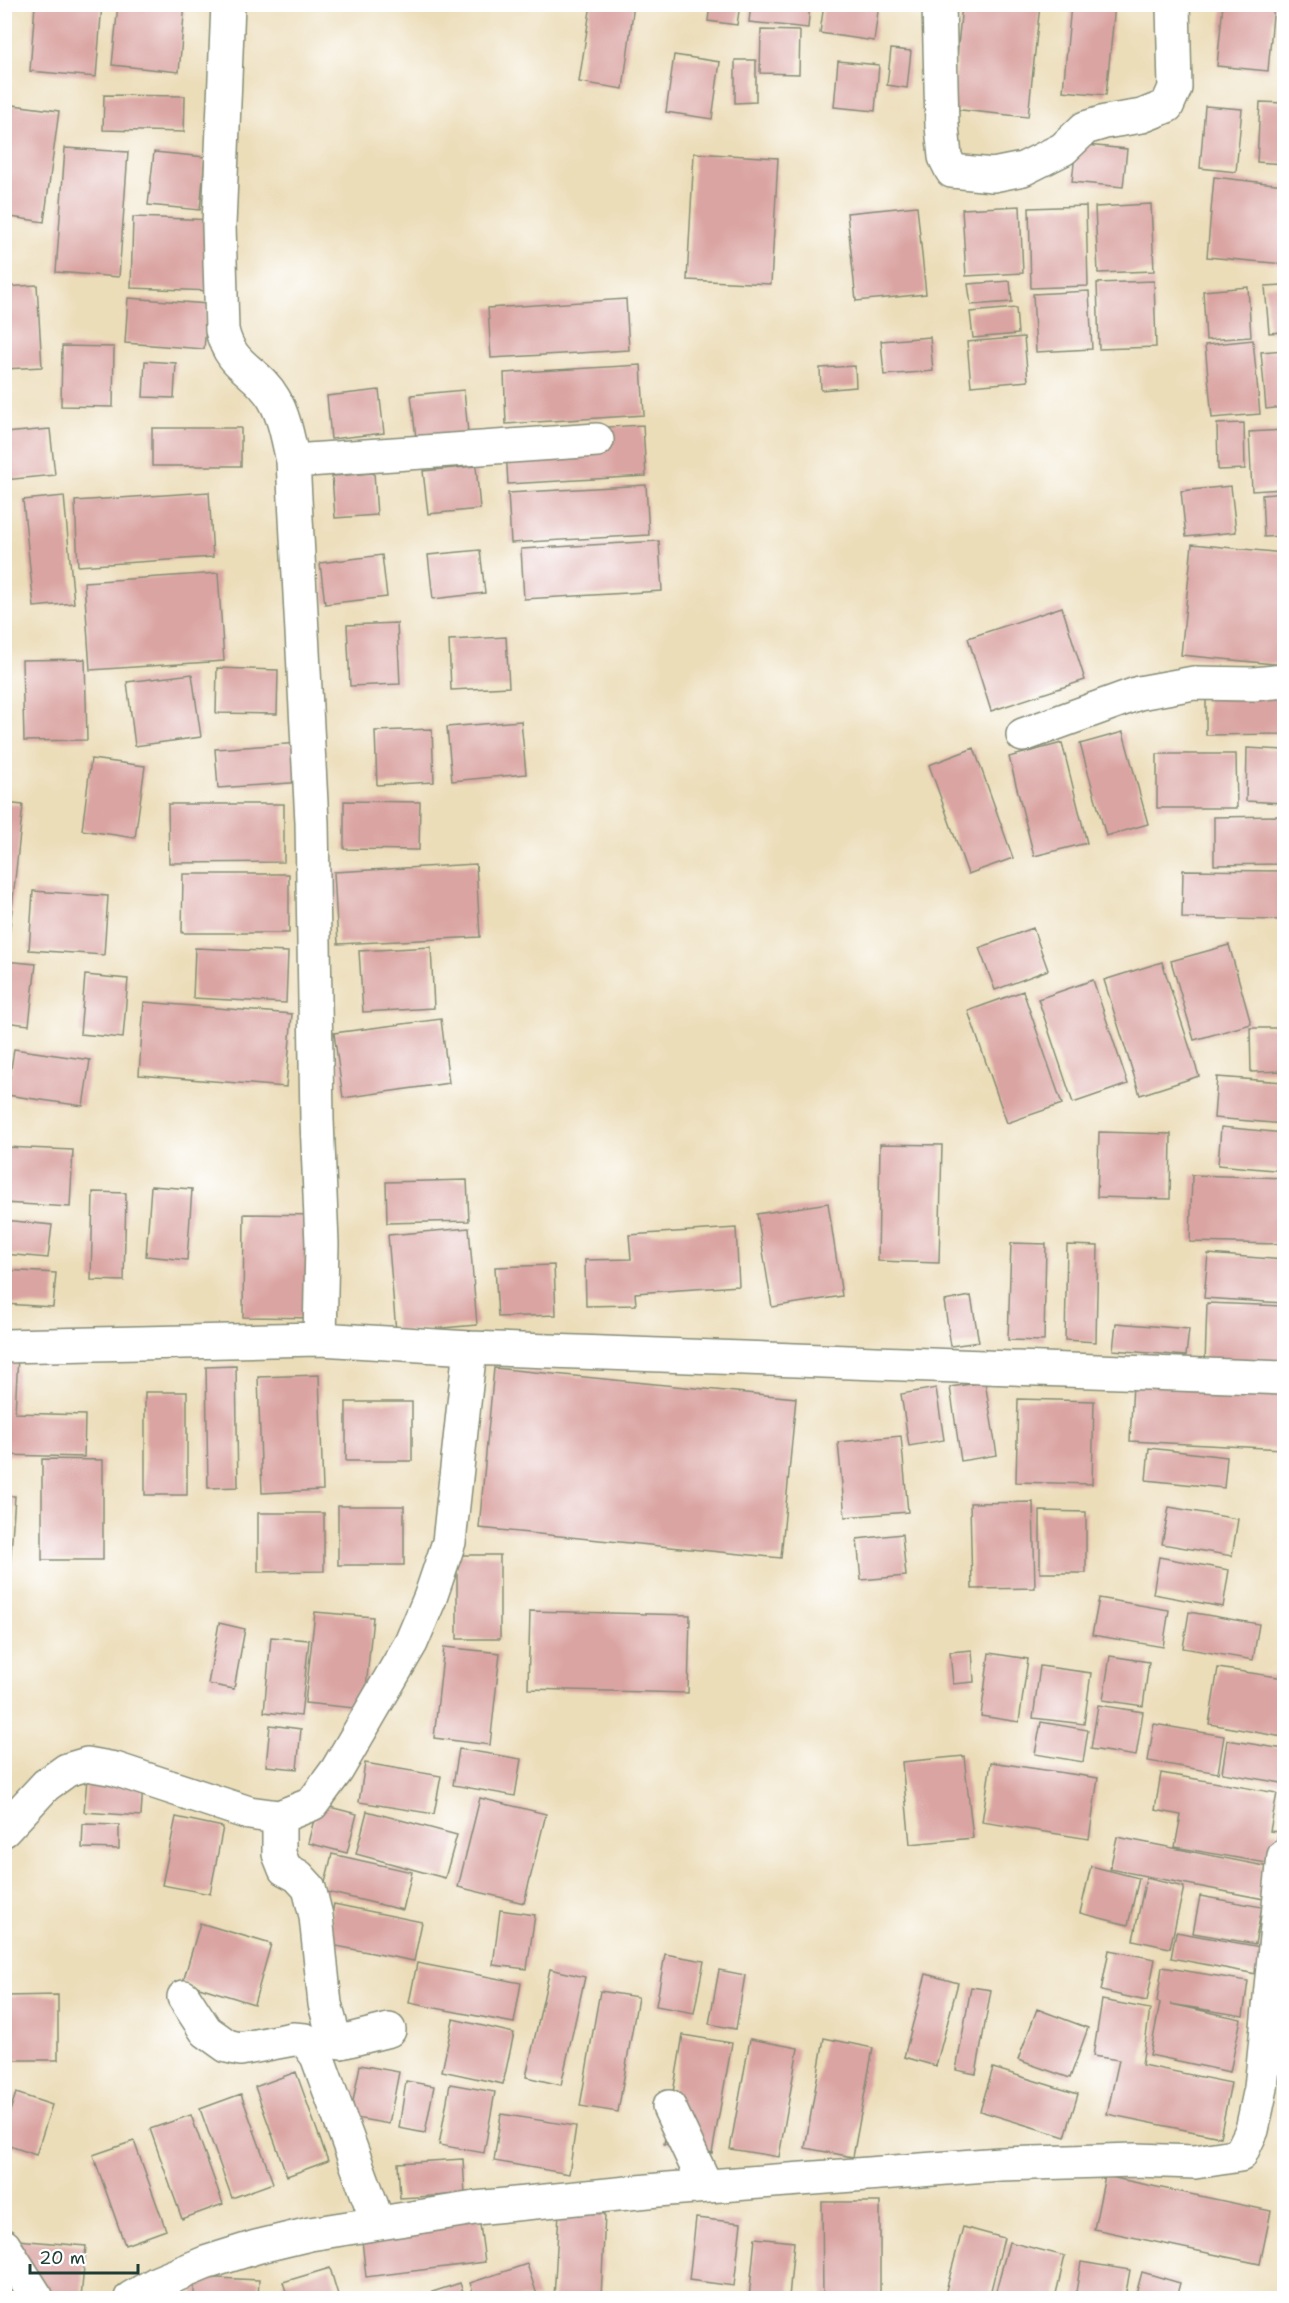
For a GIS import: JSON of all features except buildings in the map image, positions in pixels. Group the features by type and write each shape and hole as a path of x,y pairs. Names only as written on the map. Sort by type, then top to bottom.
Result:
{"street":[{"path":"228,4 219,225 222,330 226,346 236,361 262,382 274,399 284,423 293,461 312,822 317,1120 322,1244 320,1339"},
{"path":"939,4 945,158 952,171 993,175 1023,169 1063,149 1085,128 1142,116 1167,106 1175,88 1173,4"},
{"path":"293,461 597,440"},
{"path":"1023,735 1139,693 1194,682 1254,684 1284,681"},
{"path":"4,1346 320,1339 470,1348 1284,1378"},
{"path":"4,1830 46,1785 67,1770 87,1764 115,1769 249,1813 279,1817 312,1804 337,1770 411,1643 430,1598 449,1542 470,1348"},
{"path":"279,1817 279,1854 285,1869 298,1876 309,1888 314,1907 325,2004 335,2041 340,2042 389,2030"},
{"path":"131,2298 157,2283 195,2267 256,2247 310,2234 475,2208 706,2186 1000,2164 1135,2160 1195,2162 1240,2155 1252,2130 1261,2088 1284,1856"},
{"path":"184,1997 206,2031 227,2046 240,2049 293,2039 305,2040 317,2056 378,2223"},
{"path":"669,2107 706,2186"},
{"path":"4,2246 37,2298"}]}
